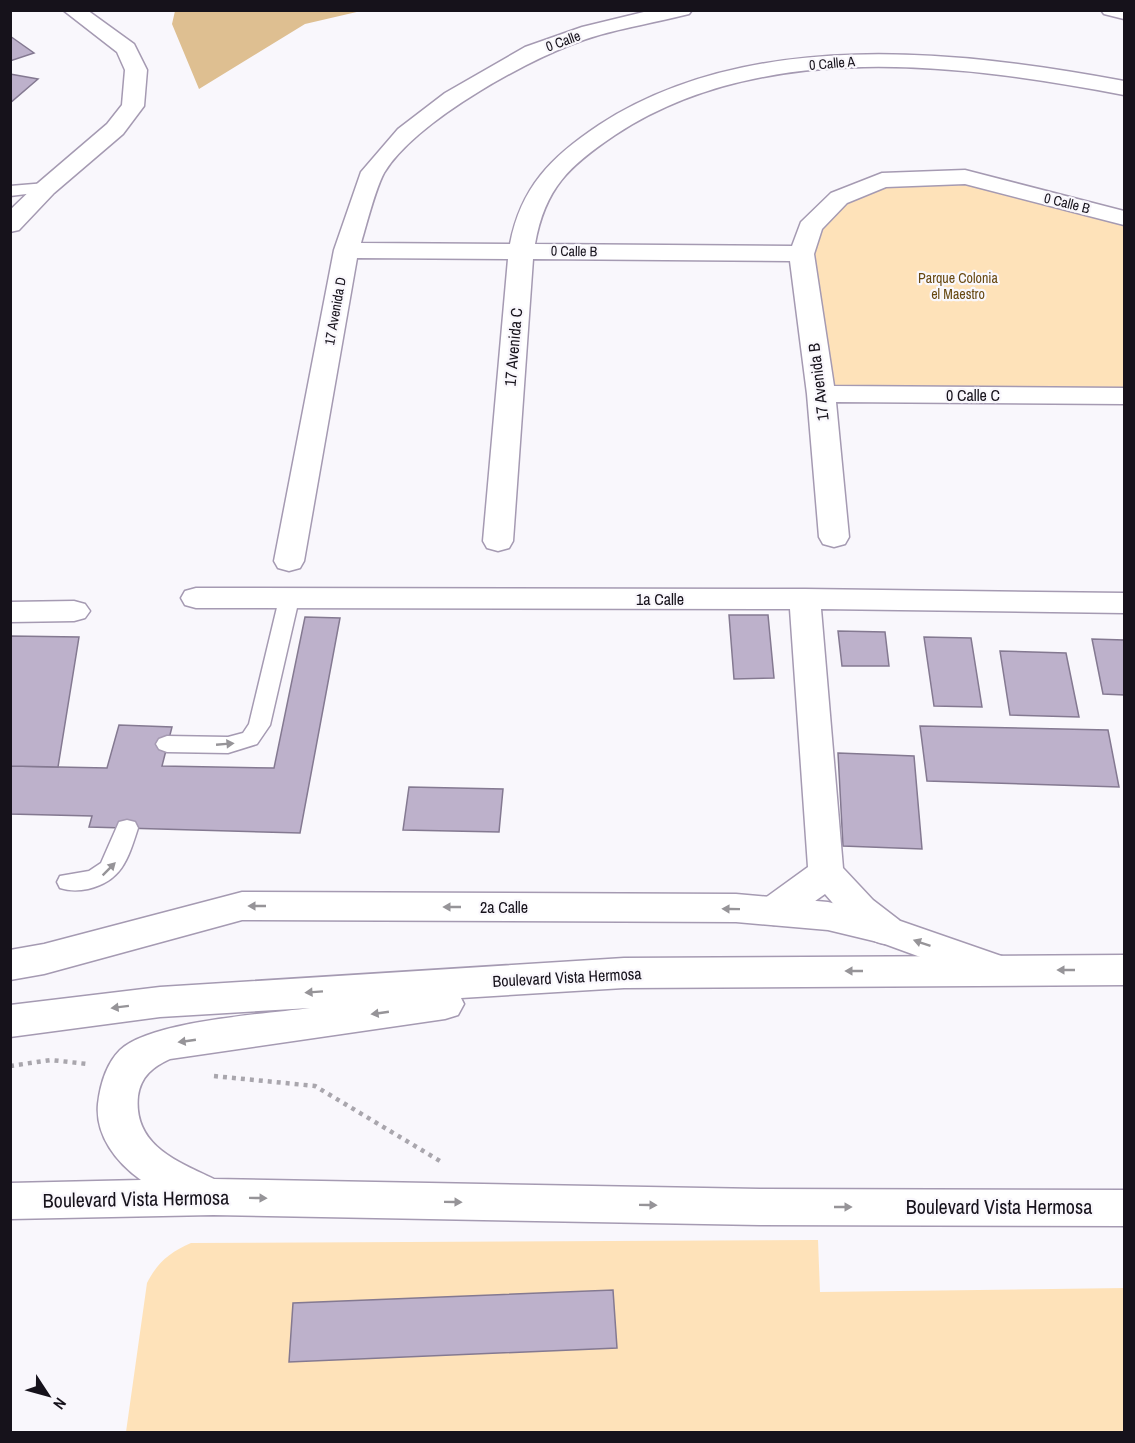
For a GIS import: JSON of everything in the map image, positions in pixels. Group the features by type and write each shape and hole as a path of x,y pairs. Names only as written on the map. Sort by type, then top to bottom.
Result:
{"street":[{"path":"15,220 46,188 115,129 133,106 136,70 126,49 73,10"},
{"name":"0 Calle","path":"453,98 533,52 589,31 682,10"},
{"path":"1111,10 1125,14"},
{"name":"0 Calle A","path":"561,163 626,117 702,84 780,68 851,60 913,59 988,65 1125,88"},
{"name":"17 Avenida D","path":"289,561 346,250 373,171 406,134 453,98"},
{"name":"17 Avenida C","path":"498,541 521,250 532,206 561,163"},
{"name":"0 Calle B","path":"810,227 839,198 882,180 965,177 1125,218"},
{"name":"17 Avenida B","path":"810,227 802,254 821,394 834,537"},
{"name":"0 Calle B","path":"346,250 802,254"},
{"name":"0 Calle C","path":"821,394 1125,396"},
{"name":"1a Calle","path":"196,598 805,599 1125,603"},
{"path":"805,599 826,872 860,910 886,930"},
{"path":"10,612 74,611"},
{"path":"774,910 826,872"},
{"name":"2a Calle","path":"10,965 44,959 242,906 736,908 828,916 886,930 997,970"},
{"name":"Boulevard Vista Hermosa","path":"10,1022 160,1002 624,973 1125,970"},
{"path":"213,1197 168,1177 145,1162 119,1130 117,1102 122,1082 139,1055 167,1044 439,1005 624,973"},
{"name":"Boulevard Vista Hermosa","path":"10,1202 213,1197 760,1207 1125,1208"}],"lane":[{"path":"10,191 46,188"},
{"path":"167,744 228,745 250,739 259,725 289,599"},
{"path":"68,882 86,882 106,874 117,861 127,828"}],"path":[{"path":"10,1066 51,1060 130,1068"},
{"path":"211,1076 315,1086 442,1162"}],"green space":[{"name":"Parque Colonia el Maestro","path":"965,179 1124,221 1124,392 826,391 808,255 815,228 842,199 883,182"},
{"path":"818,1240 820,1292 1124,1288 1124,1432 126,1432 147,1283 165,1259 191,1243"}],"shaded area":[{"path":"175,10 361,11 305,24 199,89 172,24"}],"building":[{"path":"10,36 34,53 10,61"},
{"path":"10,74 38,79 10,103"},
{"path":"729,615 768,615 774,678 734,679"},
{"path":"305,617 340,618 300,833 89,827 92,816 10,814 10,766 107,768 119,725 172,727 162,766 274,768"},
{"path":"838,631 885,632 889,666 842,666"},
{"path":"10,636 79,637 58,767 10,766"},
{"path":"924,637 971,638 982,707 934,706"},
{"path":"1092,639 1124,640 1124,695 1103,694"},
{"path":"1000,651 1066,653 1079,717 1010,715"},
{"path":"920,726 1108,730 1119,787 927,781"},
{"path":"838,753 914,756 922,849 843,846"},
{"path":"409,787 503,789 499,832 403,830"},
{"path":"613,1290 617,1348 289,1362 293,1303"}]}
